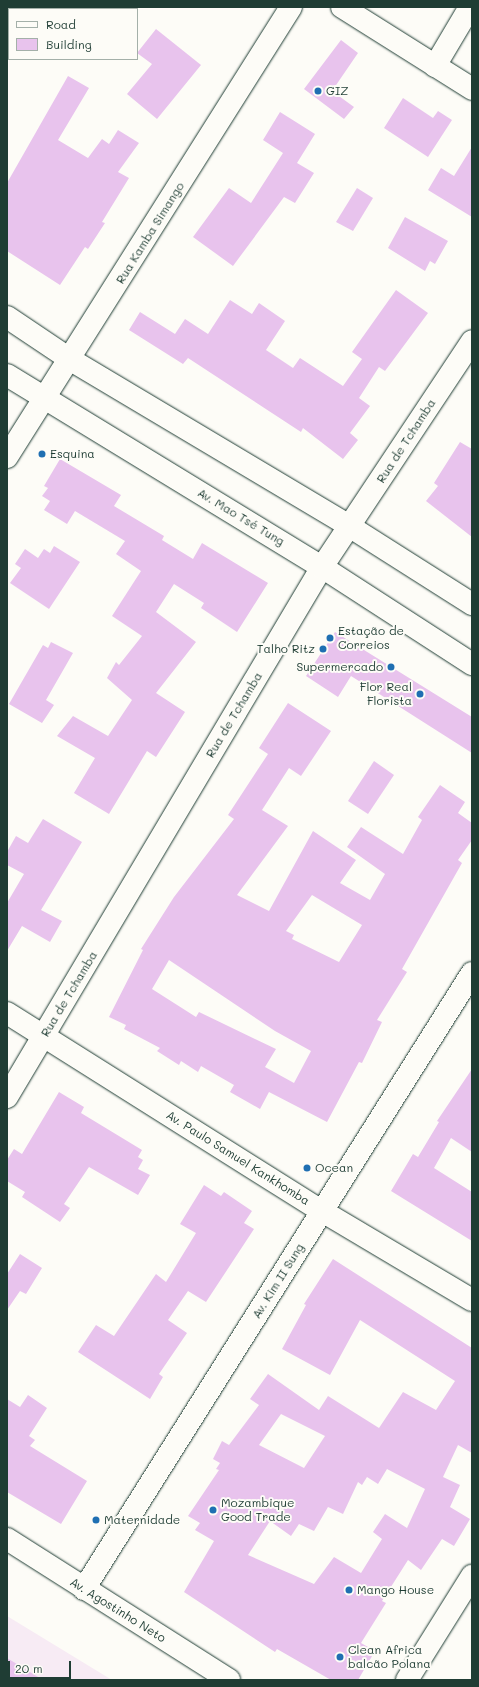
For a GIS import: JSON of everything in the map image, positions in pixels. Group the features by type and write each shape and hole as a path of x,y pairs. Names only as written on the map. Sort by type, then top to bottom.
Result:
{"street":[{"name":"Rua Kamba Simango","path":"7,457 71,360 291,7"},
{"path":"342,7 472,89"},
{"path":"435,66 470,7"},
{"path":"7,317 71,360 349,526 472,604"},
{"name":"Rua de Tchamba","path":"7,1097 322,567 472,340"},
{"name":"Av. Mao Tsé Tung","path":"7,375 322,567 472,664"},
{"name":"Av. Kim II Sung","path":"84,1589 472,973"},
{"name":"Av. Paulo Samuel Kankhomba","path":"7,1012 322,1211 472,1300"},
{"name":"Av. Agostinho Neto","path":"7,1539 229,1680"},
{"path":"407,1680 472,1576"}],"shaded area":[{"path":"7,1616 112,1680 7,1680"}],"building":[{"path":"156,29 201,65 157,119 127,94 152,64 138,54"},
{"path":"341,40 358,53 332,91 354,107 344,119 304,89"},
{"path":"68,76 89,88 58,140 88,158 102,139 109,144 118,130 139,143 118,172 129,178 102,222 105,223 88,249 85,247 60,285 7,251 7,183"},
{"path":"403,98 433,118 438,111 452,120 428,157 384,128"},
{"path":"280,112 315,134 297,163 314,173 295,203 284,197 233,266 193,237 229,188 251,203 283,153 263,140"},
{"path":"472,147 472,217 428,190 441,168 454,176"},
{"path":"357,188 373,198 353,231 336,222"},
{"path":"405,217 448,241 435,264 430,261 425,271 388,248"},
{"path":"396,290 428,313 385,371 379,367 359,398 370,406 350,433 358,440 343,459 303,428 301,432 188,358 183,364 129,330 140,312 175,334 185,319 208,334 230,300 252,314 259,303 285,321 266,350 293,368 300,358 343,386 362,359 352,352"},
{"path":"460,442 472,449 472,537 426,501 438,486 434,483"},
{"path":"60,459 121,495 114,506 164,536 162,540 193,559 202,543 268,583 237,632 201,608 204,603 174,584 156,612 196,642 156,693 185,712 156,757 147,751 109,814 74,793 95,758 57,736 73,716 108,736 132,700 107,678 116,662 119,665 142,636 112,616 141,571 116,554 125,541 75,511 67,524 44,510 50,501 42,496 48,488 44,486"},
{"path":"54,546 80,562 49,609 10,583 21,568 15,564 25,549 38,558 44,549 50,553"},
{"path":"335,632 472,717 472,753 351,676 338,697 306,676"},
{"path":"51,642 73,653 46,700 54,705 42,723 9,704 43,645 48,648"},
{"path":"288,703 331,731 301,776 289,768 262,810 288,826 237,895 269,911 313,831 356,860 340,883 370,900 385,874 347,847 361,827 403,854 422,820 418,817 440,785 465,802 458,813 472,823 472,840 458,860 462,863 402,969 407,972 377,1020 382,1022 362,1063 359,1062 327,1122 269,1092 260,1109 230,1092 234,1085 201,1066 198,1072 181,1061 179,1065 157,1051 160,1048 124,1029 126,1025 109,1017 143,950 141,949 174,897 234,819 228,815 268,754 259,748","holes":["312,895 362,925 339,962 292,939 294,935 286,931","169,960 275,1031 311,1051 294,1083 265,1067 276,1049 199,1012 196,1017 152,989"]},
{"path":"374,761 394,775 368,814 348,801"},
{"path":"43,819 82,842 41,910 62,921 50,942 22,926 7,951 7,903 24,874 7,865 7,852 16,836 28,843"},
{"path":"472,1069 472,1152 451,1138 434,1168 472,1192 472,1241 391,1191 413,1154 418,1157 439,1122 437,1121"},
{"path":"59,1092 84,1107 81,1113 142,1150 138,1157 143,1160 138,1169 150,1175 138,1195 89,1167 64,1204 70,1208 60,1222 22,1197 25,1192 7,1181 7,1160 14,1149 22,1154"},
{"path":"204,1185 221,1196 224,1192 252,1211 244,1223 254,1229 206,1302 188,1291 168,1320 187,1333 159,1374 163,1377 150,1399 78,1352 96,1325 114,1336 156,1274 166,1282 196,1233 180,1224"},
{"path":"20,1254 42,1268 26,1294 20,1291 7,1310 7,1274"},
{"path":"333,1259 472,1348 472,1453 458,1445 443,1477 460,1485 450,1507 470,1519 454,1546 442,1539 421,1570 408,1560 382,1601 386,1603 361,1643 375,1651 358,1680 331,1680 277,1649 275,1652 184,1592 214,1541 195,1530 200,1523 188,1516 219,1470 216,1469 220,1463 213,1459 222,1441 229,1445 259,1405 250,1399 268,1374 319,1410 328,1396 379,1428 403,1392 436,1410 455,1381 360,1320 330,1375 282,1349 306,1305 304,1304","holes":["281,1414 325,1436 304,1468 259,1445","387,1469 425,1489 407,1528 385,1514 373,1532 382,1539 361,1573 334,1557 314,1584 248,1555 270,1521 291,1536 299,1524 314,1531 328,1507 343,1514 358,1482 362,1485 367,1477 378,1484"]},
{"path":"28,1395 47,1408 29,1436 35,1440 30,1446 87,1481 61,1524 7,1492 7,1399 20,1407"},
{"path":"7,1658 43,1680 7,1680"}],"place":[{"name":"GIZ","path":"318,91"},
{"name":"Esquina","path":"42,454"},
{"name":"Estação de Correios","path":"330,638"},
{"name":"Talho Ritz","path":"323,649"},
{"name":"Supermercado","path":"391,667"},
{"name":"Flor Real Florista","path":"420,694"},
{"name":"Ocean","path":"307,1168"},
{"name":"Mozambique Good Trade","path":"213,1510"},
{"name":"Maternidade","path":"96,1520"},
{"name":"Mango House","path":"349,1590"},
{"name":"Clean Africa balcão Polana","path":"340,1657"}]}
